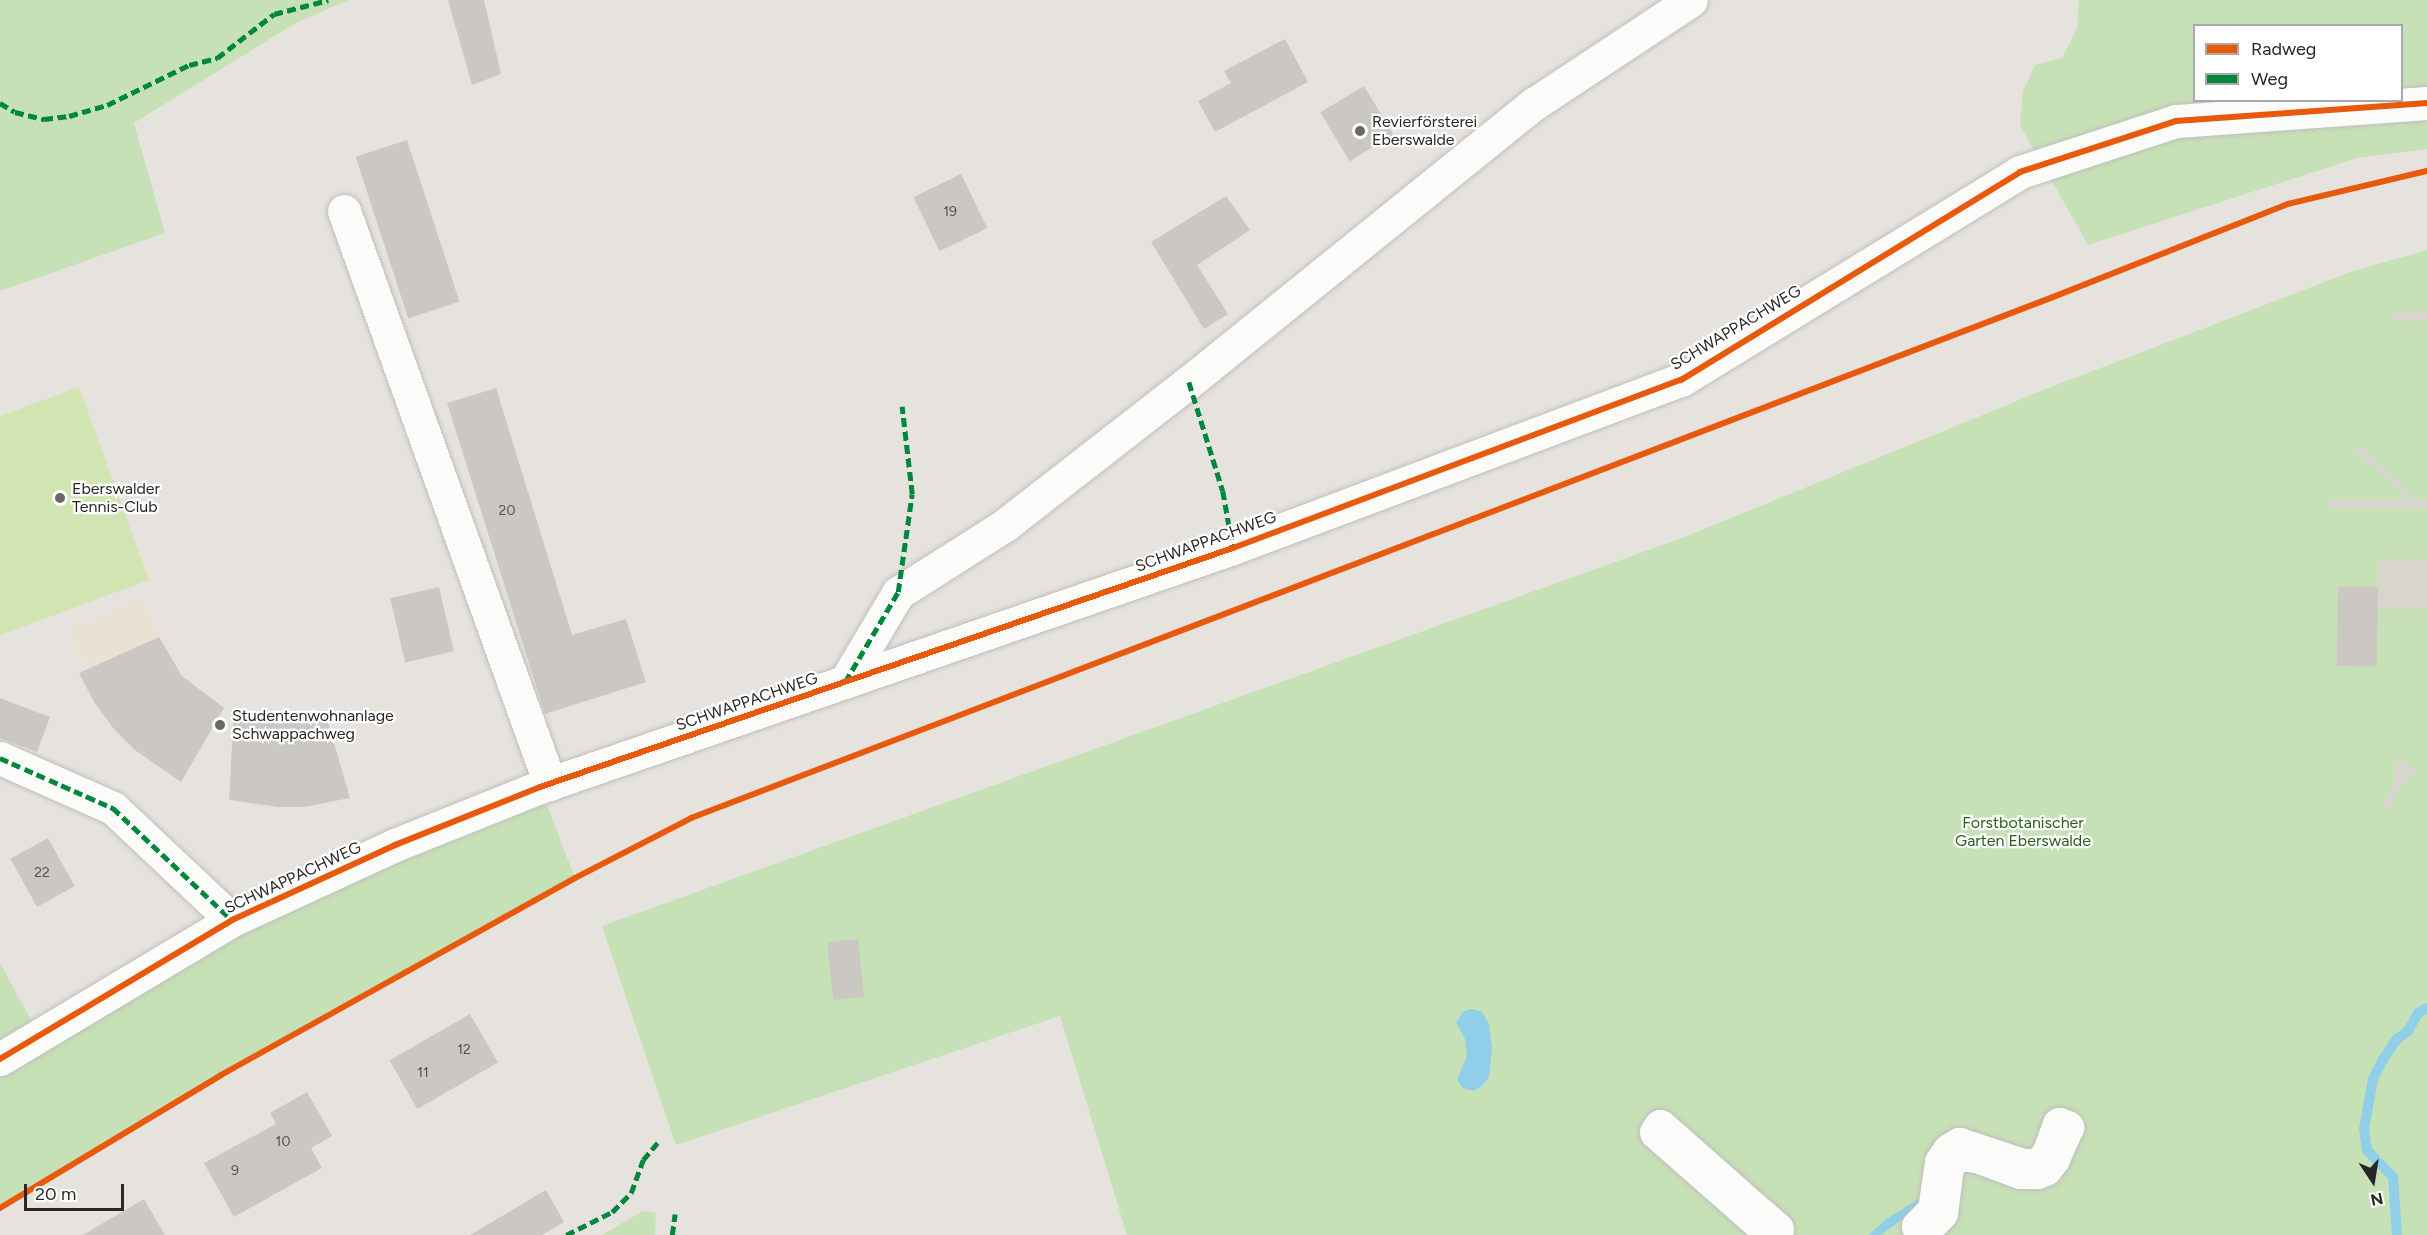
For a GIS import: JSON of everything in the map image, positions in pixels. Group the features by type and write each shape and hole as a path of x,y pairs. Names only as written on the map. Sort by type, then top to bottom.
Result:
{"street":[{"name":"SCHWAPPACHWEG","path":"845,682 898,593 1005,525 1189,382 1534,104 1691,0"},
{"name":"SCHWAPPACHWEG","path":"0,1059 232,920 396,845 550,784 1233,548 1681,380 2020,172 2176,121 2427,103"},
{"path":"344,211 550,784"},
{"name":"SCHWAPPACHWEG","path":"0,758 113,808 232,920"},
{"path":"2060,1124 2067,1127 2052,1161 2037,1172 2020,1173 1977,1156 1957,1154 1947,1167 1941,1213 1923,1232 1918,1226 1934,1210 1942,1158 1949,1150 1959,1144 2023,1165 2035,1165 2042,1162 2048,1154 2060,1124"}],"shaded area":[{"path":"2394,311 2427,311 2427,321 2394,321"},
{"path":"2363,444 2373,460 2404,486 2412,501 2407,503 2400,490 2358,454 2355,450"},
{"path":"2330,500 2427,500 2427,508 2330,508"},
{"path":"2378,559 2427,559 2427,609 2378,609"},
{"path":"142,599 159,637 87,670 70,631"},
{"path":"2397,759 2421,770 2409,776 2392,800 2393,812 2380,806 2386,800 2395,779"}],"green space":[{"path":"0,0 349,0 294,24 134,123 165,233 0,291"},
{"path":"2079,0 2427,0 2427,149 2357,158 2088,245 2020,125 2023,91 2035,65 2062,58 2077,28"},
{"name":"Forstbotanischer Garten Eberswalde","path":"2427,250 2427,1235 1127,1235 1060,1016 676,1145 602,926 1682,538 2051,387 2353,271"},
{"name":"Eberswalder Tennis-Club","path":"79,387 149,580 0,635 0,416"},
{"path":"544,798 575,878 221,1075 0,1208 0,1072 156,976 347,881"},
{"path":"0,963 32,1022 0,1042"},
{"path":"643,1211 656,1213 655,1235 602,1235"}],"water":[{"path":"1472,1009 1482,1012 1489,1024 1492,1048 1489,1077 1481,1087 1474,1091 1463,1088 1457,1080 1467,1056 1465,1039 1456,1022 1464,1011"},
{"path":"1923,1196 1916,1209 1881,1235 1869,1235 1885,1220"}],"building":[{"path":"448,0 484,0 501,74 472,85"},
{"path":"1285,39 1308,82 1215,132 1198,101 1231,83 1224,71"},
{"path":"1364,86 1393,135 1350,161 1320,112"},
{"path":"407,140 460,302 408,318 356,157"},
{"path":"961,174 987,228 940,251 913,197"},
{"path":"1226,196 1250,230 1197,265 1228,314 1204,329 1151,242"},
{"path":"496,388 572,635 626,619 646,682 545,714 447,403"},
{"path":"2338,586 2378,587 2377,667 2337,666"},
{"path":"439,587 454,651 405,663 390,598"},
{"path":"159,637 182,676 224,708 181,782 135,750 114,729 94,702 79,673"},
{"path":"0,698 50,717 37,752 0,738"},
{"path":"234,710 258,718 292,720 326,715 350,798 304,807 279,807 229,800"},
{"path":"48,838 75,886 37,907 10,859"},
{"path":"858,939 864,997 833,1000 827,942"},
{"path":"470,1014 498,1062 417,1109 389,1060"},
{"path":"307,1092 332,1136 311,1148 322,1168 234,1217 204,1163 276,1124 270,1113"},
{"path":"546,1190 564,1222 542,1235 470,1235"},
{"path":"144,1199 165,1235 83,1235"}],"waterway":[{"path":"2397,1235 2393,1177 2367,1150 2364,1129 2373,1079 2382,1061 2397,1039 2408,1031 2418,1013 2427,1008"}],"marked path":[{"path":"0,103 15,112 44,119 69,116 107,105 189,65 217,58 274,14 328,0"},
{"path":"1189,382 1223,491 1233,548"},
{"path":"845,682 898,592 912,494 902,407"},
{"path":"0,758 113,808 232,920"},
{"path":"566,1235 612,1212 631,1193 643,1160 660,1140"},
{"path":"672,1235 675,1214"}],"cycle path":[{"path":"0,1059 232,920 395,845 540,787 1233,548 1681,380 2020,172 2176,121 2427,103"},
{"path":"0,1208 221,1075 575,878 691,818 2053,297 2288,204 2427,171"}],"place":[{"name":"Revierförsterei Eberswalde","path":"1360,131"},
{"name":"Eberswalder Tennis-Club","path":"60,498"},
{"name":"Studentenwohnanlage Schwappachweg","path":"220,725"}]}
